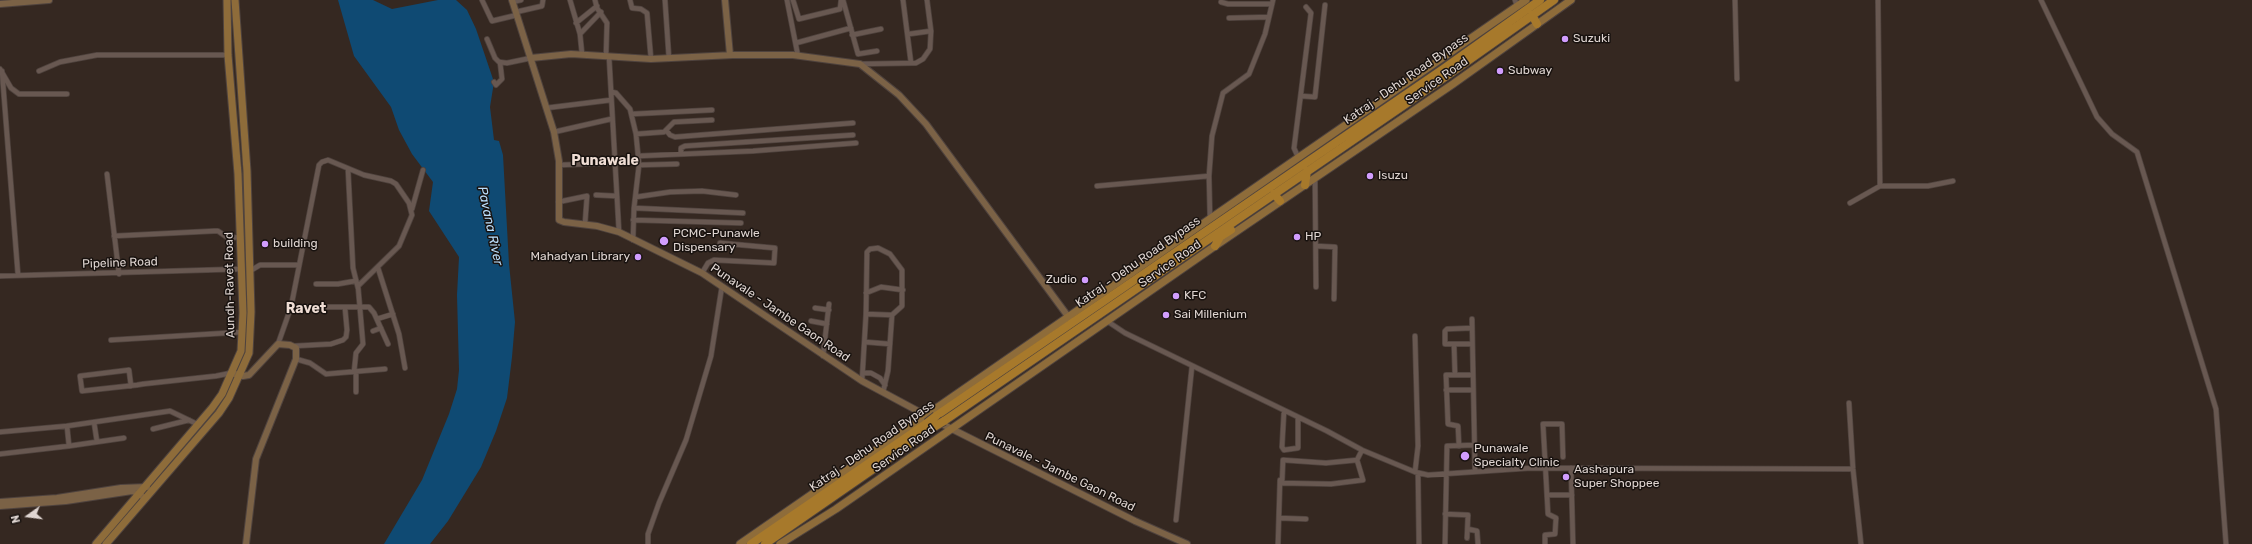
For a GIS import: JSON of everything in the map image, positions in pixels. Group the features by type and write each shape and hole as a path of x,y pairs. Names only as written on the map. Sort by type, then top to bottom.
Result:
{"highway":[{"name":"Katraj - Dehu Road Bypass","path":"751,544 926,419 936,416 1070,319 1390,105 1540,0"},
{"name":"Katraj - Dehu Road Bypass","path":"765,544 1554,0"},
{"path":"1532,16 1537,24"},
{"path":"1390,95 1390,105"},
{"path":"1305,185 1307,171"},
{"path":"1274,194 1280,201"},
{"path":"1215,246 1220,237 1246,218 1250,210"}],"main road":[{"name":"Aundh-Ravet Road","path":"149,489 217,402 241,351 243,332 241,237 238,174 228,55 226,0"},
{"name":"Aundh-Ravet Road","path":"96,544 219,413 229,398 249,353 251,342 247,171 235,0"},
{"name":"Service Road","path":"740,544 926,419 1070,319 1210,217 1390,95 1516,3 1526,0"},
{"name":"Service Road","path":"780,544 836,509 1571,0"},
{"name":"Aundh-Ravet Road","path":"106,544 142,496"}],"street":[{"path":"0,4 49,0"},
{"path":"482,0 492,21 543,6 542,0"},
{"path":"512,1 521,0"},
{"path":"570,0 580,34 582,54"},
{"path":"595,0 607,23 607,56 612,92 611,119 619,232"},
{"path":"630,0 632,8 641,9 647,13 651,59"},
{"path":"665,0 669,59"},
{"path":"726,0 730,55"},
{"path":"787,0 798,56"},
{"path":"793,0 799,19 840,9 842,7 840,0"},
{"path":"843,0 858,54 877,51"},
{"path":"903,0 909,34 911,63"},
{"path":"500,62 582,54 651,59 730,55 798,56 863,64 919,62 927,55 930,49 931,31 928,0"},
{"path":"1735,0 1737,79"},
{"path":"1878,0 1880,186"},
{"path":"2041,0 2097,117 2108,131 2137,152 2216,409 2226,544"},
{"name":"Punavale - Jambe Gaon Road","path":"512,1 554,132 559,165 559,220 619,232 702,273 824,356 926,419 952,429 1135,521 1187,544"},
{"path":"1210,217 1209,176 1212,136 1223,93 1249,74 1265,34 1272,2 1228,4 1221,2"},
{"path":"1301,96 1315,97 1325,5"},
{"path":"576,23 597,6"},
{"path":"1298,157 1294,148 1311,12 1306,7"},
{"path":"580,34 601,12"},
{"path":"1228,18 1269,17"},
{"path":"796,43 851,28"},
{"path":"852,35 881,29"},
{"path":"909,34 931,31"},
{"path":"487,39 495,58 500,62 502,79 496,85 494,82"},
{"path":"863,64 864,53"},
{"path":"40,71 60,62 97,55 228,55"},
{"path":"863,64 899,95 926,124 1070,319"},
{"path":"1,70 11,88 19,94 67,94"},
{"path":"1,70 18,275"},
{"path":"612,92 616,93 630,109 636,134 639,165 633,220 633,240"},
{"path":"546,108 611,100"},
{"path":"632,114 712,110"},
{"path":"554,132 611,119"},
{"path":"636,134 662,132 674,122 712,120"},
{"path":"666,130 670,135 675,137 852,124"},
{"path":"680,154 681,148 685,146 853,135"},
{"path":"638,156 753,151 856,143"},
{"path":"131,386 129,370 80,376 82,391 131,386 231,373 239,376 249,375 278,344 290,307 319,165 322,162 328,160 348,169 396,184 412,210"},
{"path":"559,165 615,163"},
{"path":"639,165 677,164"},
{"path":"348,169 353,268 355,281 358,288 363,344 356,353 356,392"},
{"path":"358,288 360,284 394,253 403,239 412,215 422,170"},
{"path":"107,174 119,274"},
{"path":"1097,186 1209,176"},
{"path":"1315,178 1316,287"},
{"path":"1850,203 1880,186 1928,186 1953,181"},
{"path":"636,197 670,192 702,191 736,195"},
{"path":"596,195 616,196"},
{"path":"558,202 586,196 585,224"},
{"path":"634,208 743,213"},
{"path":"633,220 741,223"},
{"path":"114,236 214,230 228,238 241,237"},
{"path":"702,273 708,263 714,260 774,262 774,248 720,243"},
{"path":"1316,246 1334,247 1334,299"},
{"path":"862,380 866,314 867,252 874,248 886,251 900,265 903,277 902,306 892,314 866,314"},
{"path":"250,271 260,265 298,265"},
{"path":"378,268 399,334 405,368"},
{"name":"Pipeline Road","path":"0,276 119,274 242,269"},
{"path":"316,284 343,284 355,281"},
{"path":"648,544 648,534 659,503 686,440 711,356 722,286"},
{"path":"866,293 881,287 903,290"},
{"path":"824,356 829,304"},
{"path":"290,307 360,307 371,309 388,344"},
{"path":"278,344 294,346 331,344 343,340 346,336 347,330 345,308"},
{"path":"815,308 829,310"},
{"path":"377,319 393,314"},
{"path":"883,392 890,344 892,314"},
{"path":"1472,319 1475,470"},
{"path":"811,321 827,324"},
{"path":"1108,321 1125,333 1362,450 1428,475 1475,470 1545,468 1853,469"},
{"path":"373,331 381,328"},
{"path":"1472,328 1445,329 1445,344 1472,344"},
{"path":"111,340 243,332"},
{"path":"1415,336 1419,544"},
{"path":"864,342 890,344"},
{"path":"1454,344 1455,375"},
{"path":"246,544 256,459 296,359 297,351 294,346"},
{"path":"296,359 310,362 326,374 385,369"},
{"path":"1176,520 1192,366"},
{"path":"863,373 870,373 880,378 885,385"},
{"path":"1459,446 1458,426 1449,426 1448,424 1446,375 1473,376"},
{"path":"1446,390 1473,390"},
{"path":"1849,403 1853,469 1861,544"},
{"path":"0,432 67,426 170,411 199,425"},
{"path":"1284,411 1282,447 1284,450 1298,448 1298,418"},
{"path":"153,429 189,420"},
{"path":"94,422 97,442"},
{"path":"1545,544 1545,535 1555,533 1556,518 1548,515 1543,424 1562,424 1563,457"},
{"path":"67,426 69,446"},
{"path":"0,454 124,438"},
{"path":"1444,544 1447,446 1474,445"},
{"path":"1281,483 1331,484 1363,480 1357,460 1362,450"},
{"path":"1278,544 1281,454"},
{"path":"1281,483 1284,460 1326,463 1357,460"},
{"path":"1571,468 1573,544"},
{"path":"0,502 149,489"},
{"path":"0,506 66,501 132,491 142,496"},
{"path":"1547,495 1572,495"},
{"path":"1445,514 1468,515 1467,538"},
{"path":"1279,518 1306,519"},
{"path":"1468,529 1477,531 1478,544"}],"water":[{"name":"Pavana River","path":"338,0 373,0 392,9 438,0 456,0 467,10 476,29 494,82 490,107 494,140 499,141 503,155 509,264 515,322 507,398 496,431 481,467 448,521 430,544 384,544 422,480 449,414 457,389 459,370 457,295 459,257 429,211 433,182 412,154 399,130 391,107 354,56"}],"place":[{"name":"Suzuki","path":"1565,39"},
{"name":"Subway","path":"1500,71"},
{"name":"Isuzu","path":"1370,176"},
{"name":"HP","path":"1297,237"},
{"name":"PCMC-Punawle Dispensary","path":"664,241"},
{"name":"building","path":"265,244"},
{"name":"Mahadyan Library","path":"638,257"},
{"name":"Zudio","path":"1085,280"},
{"name":"KFC","path":"1176,296"},
{"name":"Sai Millenium","path":"1166,315"},
{"name":"Punawale Specialty Clinic","path":"1465,456"},
{"name":"Aashapura Super Shoppee","path":"1566,477"}],"district":[{"name":"Punawale","path":"605,161"},
{"name":"Ravet","path":"306,309"}]}
